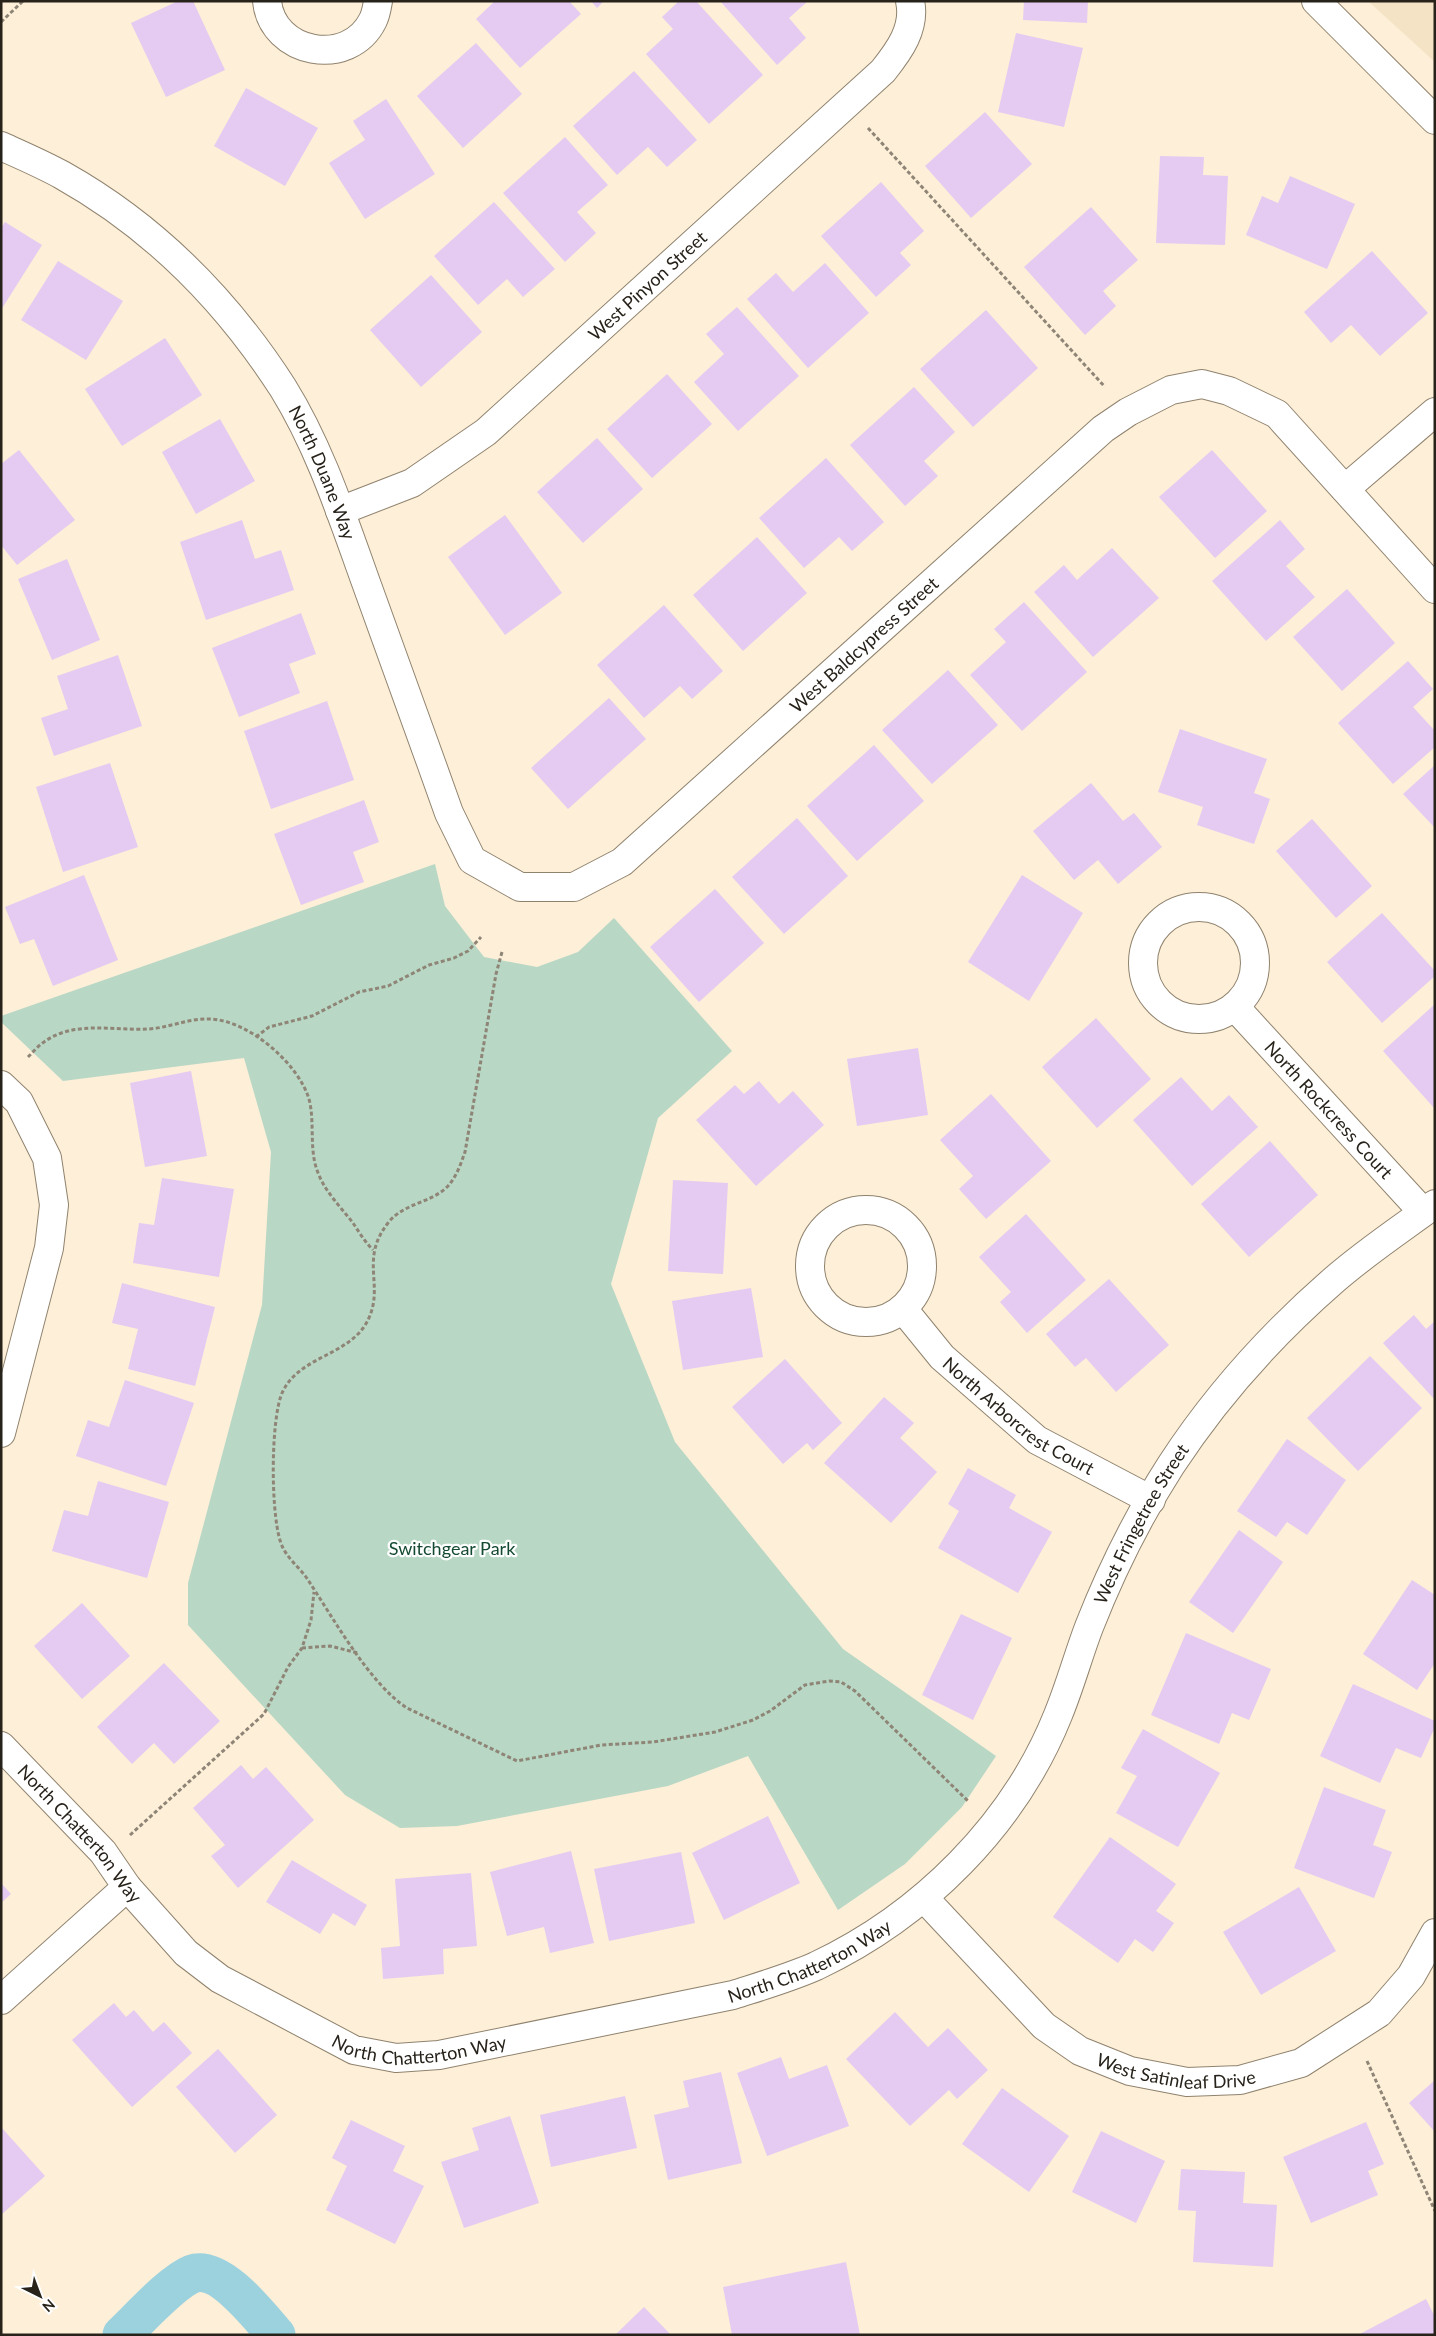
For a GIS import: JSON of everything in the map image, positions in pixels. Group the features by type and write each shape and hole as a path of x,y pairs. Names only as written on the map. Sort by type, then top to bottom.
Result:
{"street":[{"path":"267,1 268,12 278,31 296,44 318,51 339,48 359,37 373,20 378,1"},
{"path":"1316,1 1435,120"},
{"name":"West Pinyon Street","path":"340,512 412,482 486,432 883,71 902,48 912,8"},
{"name":"North Duane Way","path":"1,146 61,174 114,208 164,246 208,290 248,338 284,390 312,445 340,512 453,821 472,860 520,887"},
{"name":"West Baldcypress Street","path":"520,887 574,887 622,862 1102,429 1128,412 1171,390 1202,384 1229,391 1277,414 1345,489"},
{"path":"1435,412 1345,489 1435,589"},
{"path":"1204,907 1225,913 1242,927 1253,946 1256,968 1249,990 1235,1007 1216,1018 1194,1020 1172,1014 1155,1000 1145,981 1142,959 1148,938 1162,920 1182,909 1204,907"},
{"name":"North Rockcress Court","path":"1235,1007 1429,1208"},
{"path":"1,1085 19,1102 47,1158 54,1205 49,1248 1,1433"},
{"name":"West Fringetree Street","path":"924,1898 982,1839 1025,1780 1057,1717 1107,1584 1170,1467 1200,1423 1266,1345 1334,1280 1429,1208"},
{"path":"871,1209 893,1216 910,1229 921,1249 923,1270 917,1292 903,1309 884,1320 862,1323 840,1316 823,1303 812,1283 810,1262 816,1240 830,1223 849,1212 871,1209"},
{"name":"North Arborcrest Court","path":"903,1309 942,1357 1037,1440 1151,1500"},
{"name":"North Chatterton Way","path":"1,1746 103,1852 127,1887 186,1953 220,1978 354,2050 396,2058 439,2055 733,1995 814,1967 853,1947 889,1924 924,1898"},
{"path":"1,2000 127,1887"},
{"name":"West Satinleaf Drive","path":"924,1898 1044,2026 1080,2051 1130,2071 1187,2082 1240,2080 1301,2063 1379,2012 1411,1976 1435,1933"}],"path":[{"path":"1,22 23,1"},
{"path":"846,105 1128,412"},
{"path":"256,1037 269,1027 312,1016 359,992 388,986 429,965 454,958 468,951 481,936"},
{"path":"502,952 496,974 465,1152 458,1170 449,1185 437,1195 403,1211 389,1221 373,1250 373,1305 368,1320 358,1334 344,1346 316,1359 301,1369 283,1390 275,1420 273,1445 278,1532 282,1547 384,1689 395,1700 407,1708 517,1761 601,1745 653,1742 715,1732 754,1720 770,1711 804,1685 829,1681 841,1682 862,1696 971,1804"},
{"path":"28,1057 44,1042 56,1035 84,1028 155,1028 191,1019 212,1019 228,1022 256,1037 284,1059 295,1071 309,1099 317,1170 332,1199 373,1250"},
{"path":"130,1835 264,1714 288,1667 302,1648 312,1614 314,1590"},
{"path":"302,1648 330,1646 358,1653"},
{"path":"1367,2061 1435,2211"}],"shaded area":[{"path":"1368,1 1435,1 1435,62"}],"green space":[{"name":"Switchgear Park","path":"435,864 445,906 484,957 537,967 578,952 614,918 732,1051 658,1118 611,1284 675,1442 843,1649 996,1756 962,1807 905,1864 838,1910 748,1756 668,1786 457,1826 400,1828 345,1795 188,1625 188,1583 262,1305 271,1152 244,1058 63,1081 1,1022 1,1016"}],"building":[{"path":"178,1 193,1 225,70 166,97 131,23"},
{"path":"495,1 569,1 581,14 520,68 476,19"},
{"path":"591,1 604,1 597,8"},
{"path":"679,1 696,1 763,75 709,124 646,54 673,29 662,17"},
{"path":"720,1 808,1 789,18 806,38 777,65"},
{"path":"1024,1 1088,1 1087,23 1023,20"},
{"path":"1016,33 1083,48 1064,127 998,112"},
{"path":"476,43 522,94 463,148 417,96"},
{"path":"634,71 697,140 667,167 648,147 617,175 573,126"},
{"path":"246,88 318,128 285,186 214,146"},
{"path":"386,99 435,174 365,219 329,163 365,140 353,121"},
{"path":"985,112 1032,164 971,218 925,166"},
{"path":"565,137 608,185 577,212 596,233 565,262 503,193"},
{"path":"1160,156 1204,157 1203,175 1228,176 1225,245 1156,243"},
{"path":"1290,176 1355,204 1327,269 1246,235 1262,196 1278,203"},
{"path":"881,182 924,231 900,253 911,265 876,297 821,236"},
{"path":"494,202 555,269 523,297 507,279 478,305 434,256"},
{"path":"1091,207 1138,260 1103,291 1116,306 1085,335 1024,267"},
{"path":"5,222 42,245 1,310 1,228"},
{"path":"1372,251 1428,313 1380,356 1351,325 1331,343 1304,312"},
{"path":"58,261 123,301 86,360 21,320"},
{"path":"825,263 869,313 808,368 747,299 776,273 793,292"},
{"path":"431,275 482,332 421,387 370,330"},
{"path":"737,307 799,376 738,431 694,382 724,354 706,334"},
{"path":"986,310 1038,368 973,427 920,369"},
{"path":"165,338 202,395 122,446 85,389"},
{"path":"667,374 712,424 652,478 607,429"},
{"path":"914,387 955,432 924,461 938,476 905,506 850,445"},
{"path":"220,419 255,481 196,514 162,452"},
{"path":"597,438 643,489 583,543 537,492"},
{"path":"19,450 75,520 17,565 1,545 1,464"},
{"path":"1212,450 1267,511 1215,558 1159,497"},
{"path":"826,458 884,522 852,551 839,537 804,568 759,518"},
{"path":"505,515 562,593 505,635 448,557"},
{"path":"242,520 255,559 281,550 294,590 206,620 180,542"},
{"path":"1280,520 1305,549 1286,566 1315,597 1266,641 1212,581"},
{"path":"757,537 807,593 743,651 693,595"},
{"path":"1112,548 1159,598 1093,657 1034,592 1064,565 1077,580"},
{"path":"67,559 100,640 52,660 18,579"},
{"path":"1347,589 1395,643 1342,691 1293,637"},
{"path":"1024,602 1087,672 1022,731 970,675 1006,642 994,629"},
{"path":"664,605 723,671 692,699 680,686 644,718 597,665"},
{"path":"301,613 316,654 289,664 300,693 239,717 212,648"},
{"path":"118,655 142,726 54,756 41,718 68,709 57,676"},
{"path":"1408,661 1433,689 1413,707 1435,731 1435,747 1393,784 1338,723"},
{"path":"948,670 998,725 932,784 882,730"},
{"path":"609,698 646,739 568,809 531,768"},
{"path":"327,701 354,780 271,809 244,731"},
{"path":"1180,729 1267,759 1254,793 1270,799 1254,844 1197,825 1203,807 1158,792"},
{"path":"874,745 924,801 857,861 807,806"},
{"path":"110,763 138,847 63,872 36,787"},
{"path":"1435,765 1435,828 1403,794"},
{"path":"1091,783 1123,821 1134,813 1162,847 1118,884 1098,860 1074,880 1033,831"},
{"path":"364,800 379,842 353,852 364,882 301,905 274,834"},
{"path":"797,818 848,876 784,934 732,877"},
{"path":"1312,819 1372,886 1336,918 1276,851"},
{"path":"84,875 118,960 53,986 34,939 20,944 5,907"},
{"path":"1022,875 1083,913 1029,1001 968,962"},
{"path":"715,889 764,943 699,1002 650,947"},
{"path":"1382,913 1435,971 1435,976 1382,1023 1327,962"},
{"path":"1435,1004 1435,1109 1383,1051"},
{"path":"1096,1018 1151,1079 1097,1128 1042,1067"},
{"path":"918,1048 928,1115 857,1126 847,1059"},
{"path":"191,1071 207,1156 145,1167 130,1083"},
{"path":"1181,1077 1212,1111 1229,1095 1258,1127 1192,1186 1133,1120"},
{"path":"759,1081 779,1104 793,1091 824,1125 756,1186 696,1120 735,1085 744,1094"},
{"path":"991,1094 1051,1161 986,1219 959,1189 973,1176 940,1140"},
{"path":"1270,1141 1318,1195 1249,1257 1201,1204"},
{"path":"162,1178 234,1189 219,1277 133,1263 139,1223 154,1225"},
{"path":"673,1180 728,1183 723,1274 668,1271"},
{"path":"1026,1214 1086,1280 1027,1333 1000,1302 1011,1292 979,1257"},
{"path":"1109,1279 1169,1345 1116,1392 1086,1358 1075,1367 1046,1334"},
{"path":"122,1283 215,1307 195,1386 128,1369 138,1329 112,1323"},
{"path":"751,1288 763,1357 683,1370 672,1301"},
{"path":"1414,1315 1426,1329 1435,1321 1435,1400 1383,1343"},
{"path":"1370,1356 1422,1408 1358,1471 1307,1418"},
{"path":"785,1359 842,1423 813,1450 807,1443 783,1464 732,1407"},
{"path":"125,1380 194,1403 166,1486 76,1456 88,1420 109,1427"},
{"path":"884,1397 914,1423 900,1438 937,1472 891,1523 824,1463"},
{"path":"1287,1439 1346,1480 1307,1535 1287,1522 1276,1537 1237,1511"},
{"path":"968,1468 1016,1495 1009,1508 1052,1532 1018,1593 938,1548 959,1511 948,1504"},
{"path":"98,1481 169,1502 147,1578 52,1551 64,1510 88,1516"},
{"path":"1239,1530 1283,1562 1233,1633 1189,1602"},
{"path":"1412,1580 1435,1595 1435,1663 1417,1690 1363,1654"},
{"path":"82,1603 130,1656 82,1699 34,1646"},
{"path":"961,1614 1012,1638 973,1720 922,1695"},
{"path":"1186,1633 1271,1669 1249,1720 1232,1713 1219,1744 1151,1715"},
{"path":"164,1663 220,1721 174,1764 154,1743 132,1764 97,1727"},
{"path":"1353,1684 1435,1721 1435,1727 1421,1758 1396,1748 1380,1783 1320,1756"},
{"path":"1143,1729 1220,1773 1178,1847 1116,1813 1137,1776 1121,1768"},
{"path":"241,1765 253,1779 266,1767 314,1820 238,1888 211,1856 225,1845 193,1808"},
{"path":"1324,1787 1386,1810 1373,1845 1392,1852 1374,1898 1294,1868"},
{"path":"768,1816 800,1883 724,1920 692,1853"},
{"path":"1110,1837 1176,1884 1156,1911 1174,1923 1153,1952 1135,1939 1118,1963 1053,1917"},
{"path":"571,1851 594,1943 550,1953 544,1927 507,1936 490,1872"},
{"path":"681,1852 695,1923 609,1941 594,1869"},
{"path":"292,1860 367,1905 355,1926 333,1913 320,1934 266,1902"},
{"path":"471,1873 477,1946 443,1949 444,1974 383,1979 381,1948 400,1946 395,1879"},
{"path":"1,1883 11,1894 1,1903"},
{"path":"1299,1887 1336,1951 1261,1995 1223,1932"},
{"path":"114,2003 126,2017 134,2010 153,2032 164,2022 192,2053 132,2107 72,2040"},
{"path":"895,2012 928,2047 948,2028 988,2070 957,2099 949,2090 910,2126 846,2059"},
{"path":"218,2049 277,2115 235,2153 176,2087"},
{"path":"781,2057 789,2079 827,2065 849,2126 767,2156 737,2073"},
{"path":"721,2072 742,2163 668,2180 654,2115 689,2107 683,2081"},
{"path":"1435,2080 1435,2132 1409,2103"},
{"path":"1002,2088 1069,2136 1029,2192 962,2144"},
{"path":"625,2096 637,2148 551,2167 540,2115"},
{"path":"510,2116 539,2203 464,2228 441,2162 479,2150 472,2128"},
{"path":"351,2120 405,2146 393,2171 424,2186 395,2244 326,2210 347,2166 332,2158"},
{"path":"1366,2122 1384,2164 1368,2171 1378,2195 1311,2223 1283,2157"},
{"path":"1,2127 45,2176 1,2215"},
{"path":"1101,2131 1165,2161 1136,2223 1072,2192"},
{"path":"1181,2169 1245,2172 1243,2203 1277,2205 1273,2267 1193,2262 1196,2211 1178,2210"},
{"path":"846,2262 860,2335 732,2335 723,2287"},
{"path":"1426,2299 1435,2317 1435,2335 1358,2335"},
{"path":"644,2307 671,2335 615,2335"}],"waterway":[{"path":"122,2335 184,2278 192,2274 203,2273 227,2284 250,2305 276,2335"}]}
